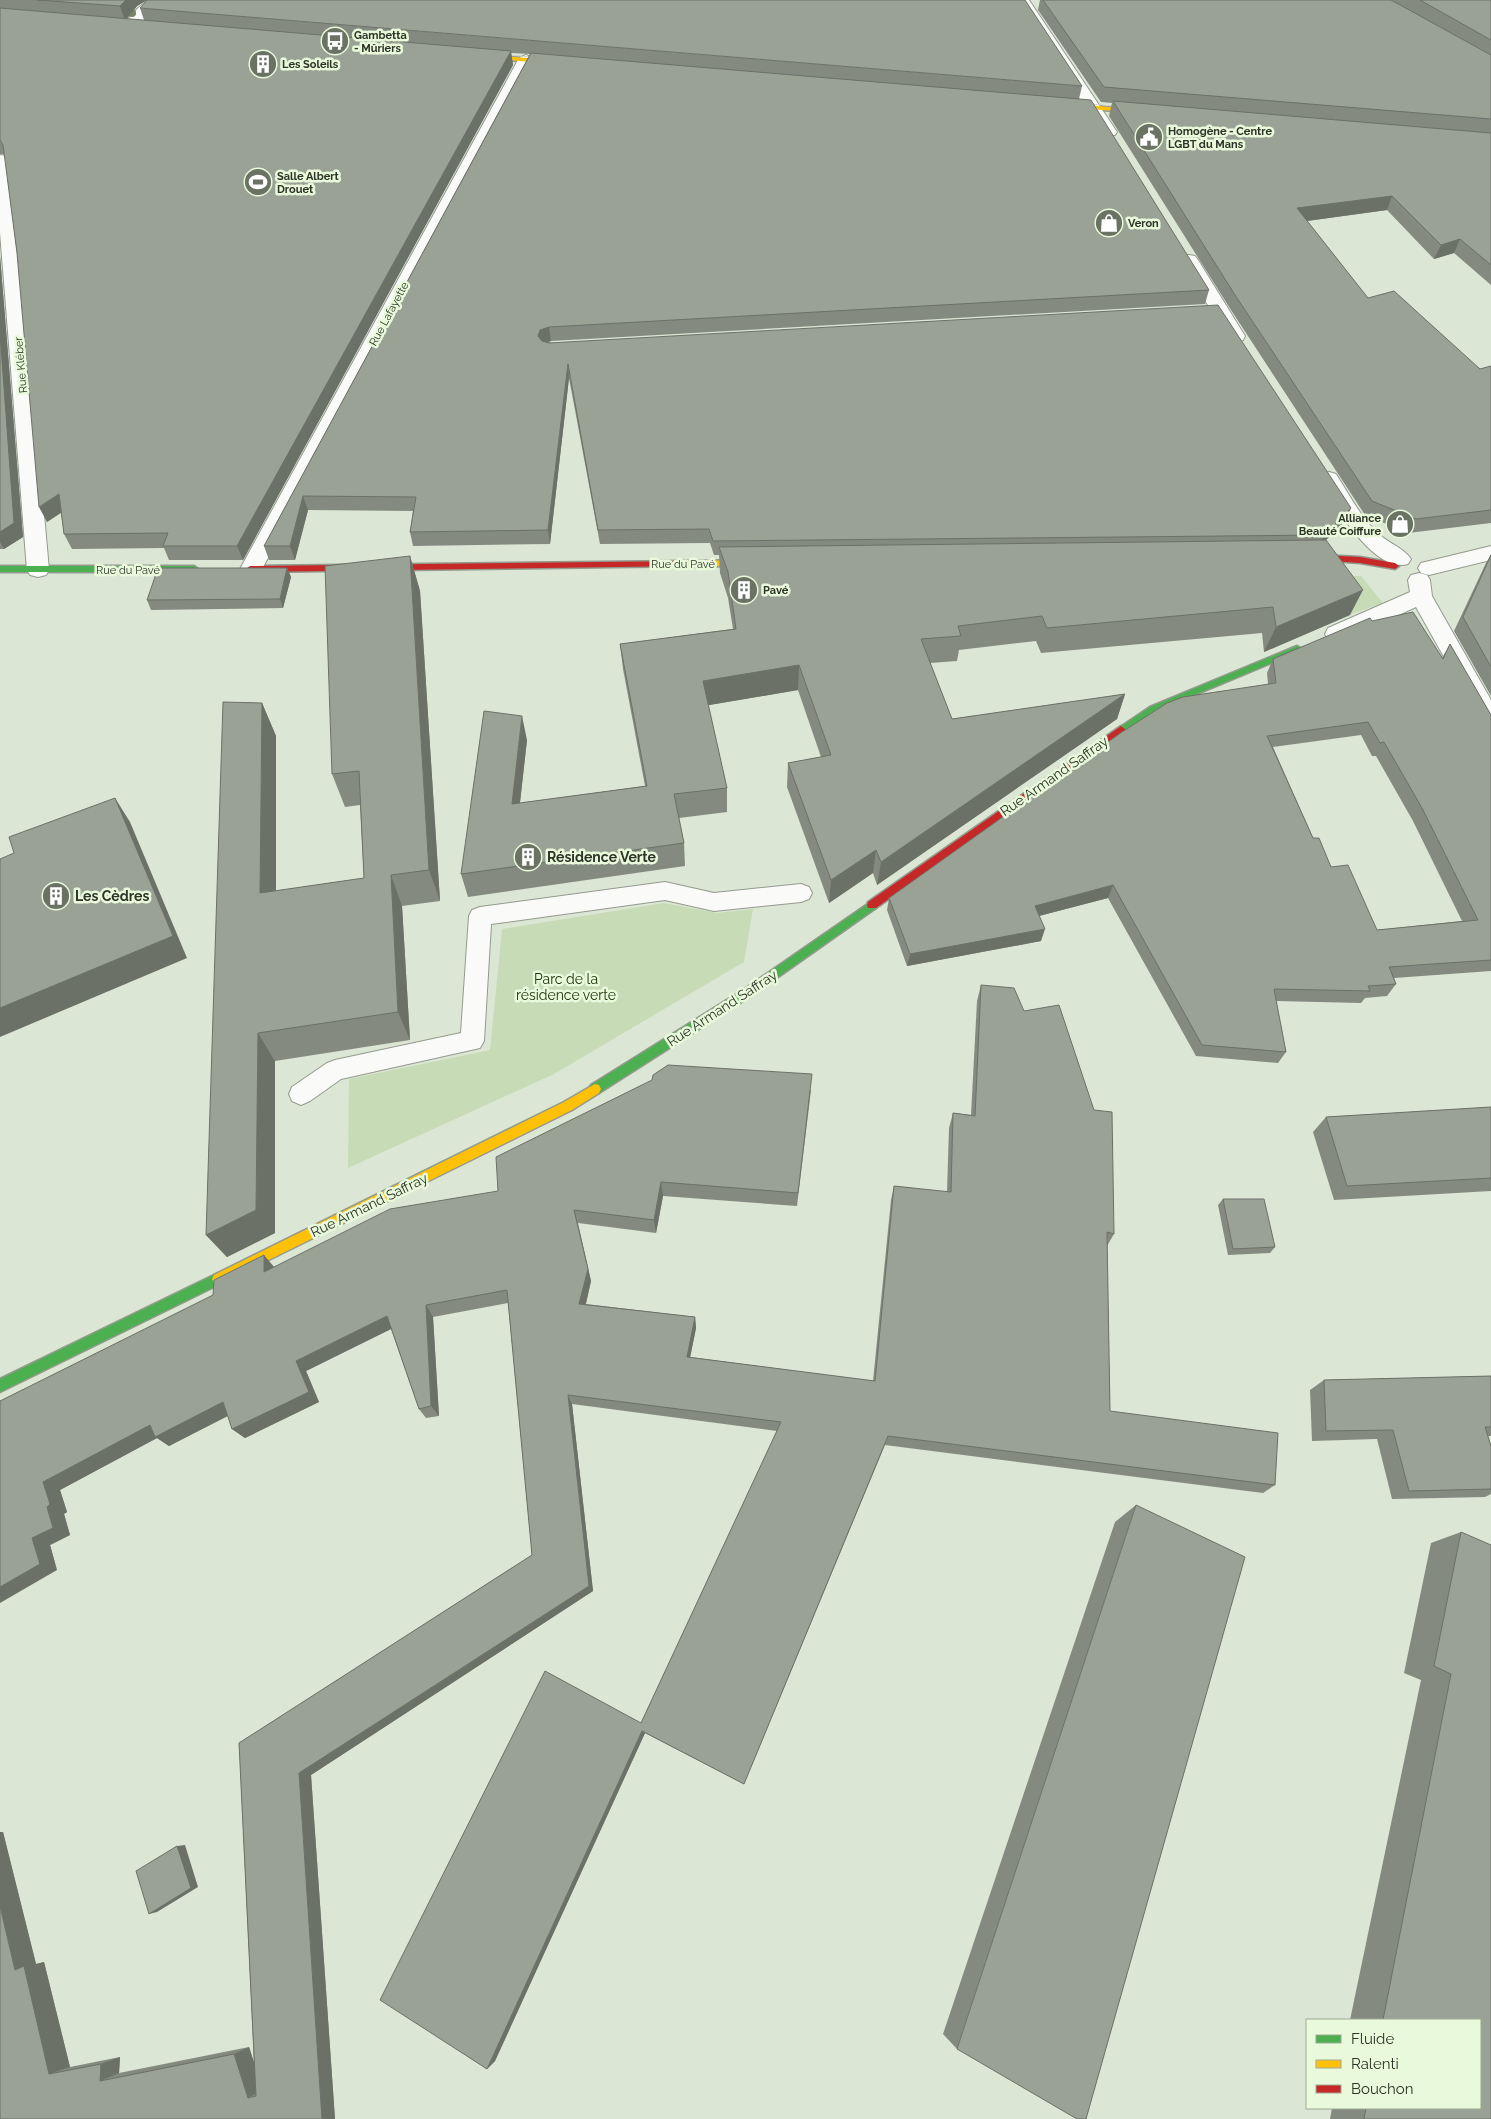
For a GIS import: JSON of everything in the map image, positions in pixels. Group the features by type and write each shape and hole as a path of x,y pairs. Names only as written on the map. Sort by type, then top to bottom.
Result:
{"street":[{"path":"130,27 146,7 176,0"},
{"path":"1024,3 1045,3"},
{"path":"1024,3 1120,149"},
{"path":"467,55 575,64"},
{"name":"Rue Lafayette","path":"246,569 526,60"},
{"path":"1045,104 1164,114"},
{"name":"Rue Kléber","path":"0,160 6,269 38,570"},
{"path":"1178,243 1247,352"},
{"path":"1200,312 1220,311"},
{"path":"1322,468 1360,526 1397,563 1403,577 1423,581 1491,720"},
{"name":"Rue Armand Saffray","path":"0,1386 568,1106 750,991 1108,738 1153,709 1357,625 1423,581 1491,553"},
{"path":"1288,557 1397,563"},
{"name":"Rue du Pavé","path":"246,569 770,563"},
{"name":"Rue du Pavé","path":"0,569 202,569"}],"lane":[{"path":"301,1094 336,1070 472,1041 480,916 665,890 714,902 801,893"}],"green space":[{"path":"1321,576 1361,576 1383,603 1349,615"},
{"name":"Parc de la résidence verte","path":"664,903 717,913 753,909 744,962 554,1074 348,1168 349,1079 490,1050 502,929"}],"building":[{"path":"37,0 126,0 120,6"},
{"path":"147,0 1025,0 1082,86 140,8"},
{"path":"1043,0 1391,0 1491,55 1491,119 1104,87"},
{"path":"1420,0 1491,0 1491,40"},
{"path":"0,8 511,51 237,546 163,546 168,533 64,534 59,494 39,507 17,253 3,145 0,140"},
{"path":"531,53 1091,100 1209,290 549,327 540,330 538,336 542,341 549,343 1218,305 1351,508 1324,535 713,541 709,529 598,530 568,364 548,530 410,532 416,497 303,496 290,546 264,546"},
{"path":"1113,101 1491,133 1491,265 1460,239 1441,245 1392,196 1297,208 1368,298 1394,291 1480,369 1491,366 1491,510 1416,519 1372,501 1235,295"},
{"path":"0,333 14,523 0,532"},
{"path":"1326,540 1363,590 1276,627 1273,607 1047,628 1042,616 958,626 961,636 921,639 952,719 1125,694 881,862 876,850 831,880 788,763 831,755 799,665 703,681 727,788 674,794 684,843 461,874 484,711 522,716 512,804 647,786 620,644 736,629 728,572 719,547"},
{"path":"1491,555 1491,667 1463,617"},
{"path":"410,556 429,870 391,875 398,1012 258,1033 256,1210 206,1235 223,702 262,703 260,893 364,878 359,771 332,774 325,566"},
{"path":"158,568 287,568 280,599 147,600"},
{"path":"1413,612 1443,659 1450,644 1491,715 1491,960 1389,967 1396,984 1368,986 1370,991 1274,989 1286,1052 1202,1045 1113,885 1035,906 1045,929 910,954 889,898 1122,732 1167,703 1183,697 1276,683 1273,659 1370,618 1372,621","holes":["1368,722 1380,743 1384,742 1422,808 1478,920 1377,930 1348,865 1331,867 1319,838 1313,838 1267,736"]},
{"path":"115,798 173,936 0,1008 0,859 14,853 9,837"},
{"path":"981,985 1014,988 1024,1011 1059,1005 1094,1110 1112,1112 1114,1234 1107,1232 1110,1411 1278,1433 1275,1485 888,1436 744,1784 642,1731 487,2069 380,2000 545,1671 641,1723 781,1422 568,1395 589,1586 299,1773 322,2119 0,2119 0,1906 15,1970 24,1966 49,2074 101,2064 100,2081 234,2054 248,2098 256,2096 239,1743 532,1555 507,1290 426,1305 431,1406 419,1409 387,1316 296,1361 309,1392 232,1429 223,1402 155,1437 150,1425 43,1482 50,1504 47,1507 53,1528 32,1538 40,1564 0,1587 0,1401 213,1295 214,1280 264,1255 264,1272 390,1209 498,1191 496,1157 652,1080 653,1075 668,1065 812,1074 798,1193 661,1182 654,1220 574,1210 588,1269 579,1304 695,1317 687,1357 875,1381 894,1186 951,1192 953,1113 975,1116"},
{"path":"1491,1107 1491,1178 1347,1186 1326,1117"},
{"path":"1223,1199 1264,1199 1275,1247 1233,1249"},
{"path":"1491,1376 1491,1427 1485,1427 1491,1446 1491,1489 1409,1491 1393,1430 1326,1431 1324,1380"},
{"path":"1136,1505 1245,1557 1086,2119 1077,2119 957,2049"},
{"path":"1461,1532 1491,1545 1491,2119 1364,2119 1366,2109 1481,2109 1481,2019 1383,2019 1451,1674 1434,1666"},
{"path":"177,1846 191,1888 149,1914 136,1871"}],"tram line":[{"path":"497,54 542,58"},
{"path":"1080,103 1125,107"}],"traffic: fast":[{"path":"0,569 194,569"},
{"path":"1121,730 1153,709 1297,649"},
{"path":"595,1089 750,991 872,905"},
{"path":"0,1386 218,1279"}],"traffic: slow":[{"path":"476,56 565,63"},
{"path":"1059,105 1148,112"},
{"path":"687,564 757,563"},
{"path":"218,1279 568,1106 595,1089"}],"traffic: jam":[{"path":"1302,557 1360,560 1395,566"},
{"path":"250,569 687,564"},
{"path":"872,905 1121,730"}],"place":[{"name":"Gambetta - Mûriers","path":"335,41"},
{"name":"Les Soleils","path":"263,64"},
{"name":"Homogène - Centre LGBT du Mans","path":"1149,137"},
{"name":"Salle Albert Drouet","path":"258,182"},
{"name":"Veron","path":"1109,223"},
{"name":"Alliance Beauté Coiffure","path":"1400,524"},
{"name":"Pavé","path":"744,590"},
{"name":"Résidence Verte","path":"528,857"},
{"name":"Les Cèdres","path":"56,896"}]}
